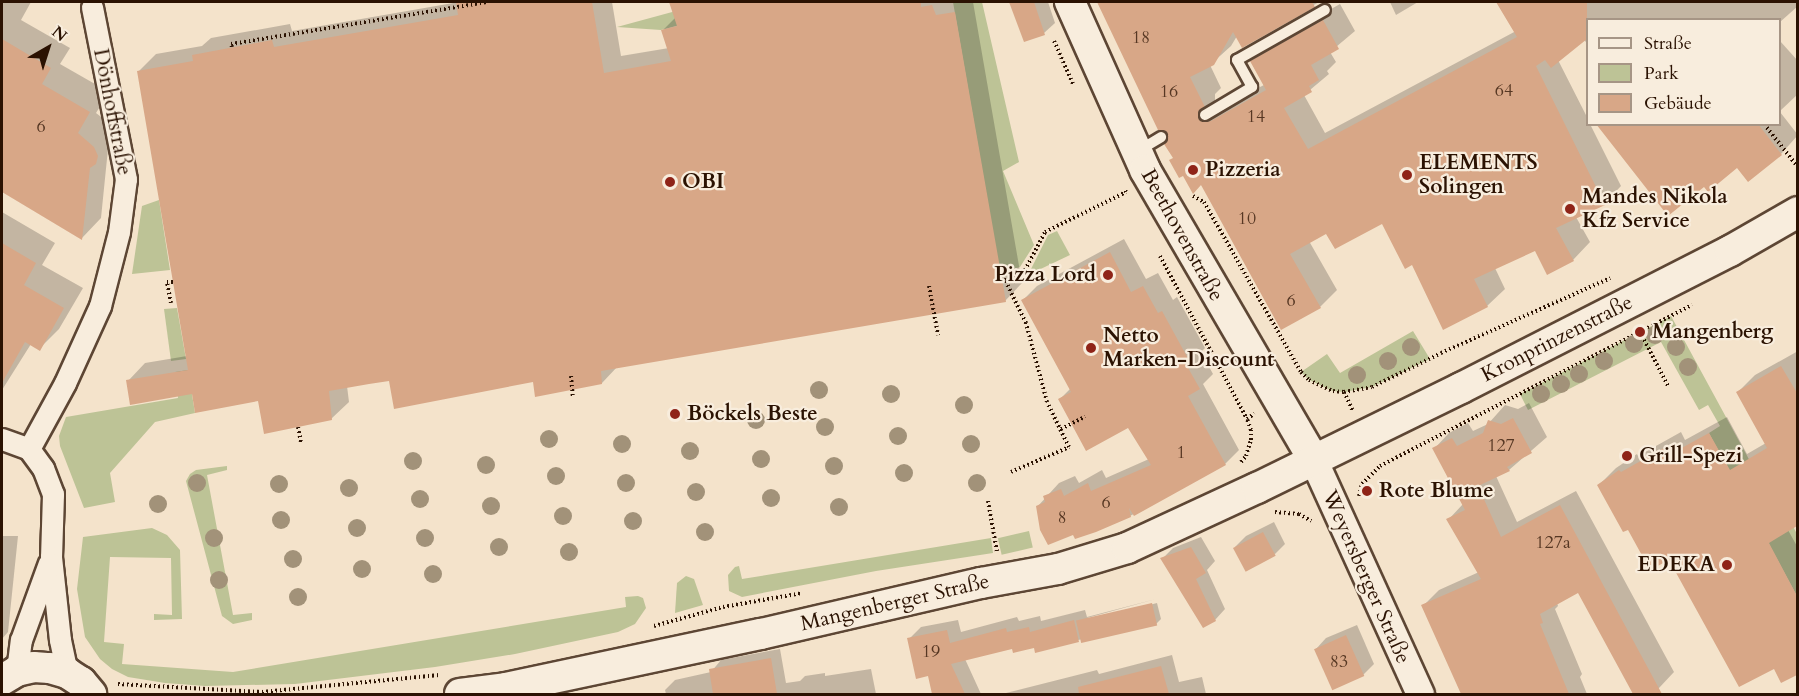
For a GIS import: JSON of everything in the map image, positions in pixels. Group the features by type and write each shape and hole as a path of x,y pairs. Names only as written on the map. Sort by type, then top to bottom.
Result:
{"main road":[{"name":"Beethovenstraße","path":"1070,2 1149,145 1209,284 1313,459"},
{"name":"Kronprinzenstraße","path":"1313,459 1671,281 1797,212"},
{"name":"Mangenberger Straße","path":"451,684 506,688 761,634 981,583 1058,569 1127,548 1313,459"},
{"path":"9,675 34,667 50,668 67,673 81,682 101,686"}],"street":[{"name":"Dönhoffstraße","path":"29,449 65,383 100,306 119,232 125,190 126,179 92,7"},
{"path":"2,440 29,449 43,468 53,494 51,557 60,640 67,673"},
{"name":"Weyersberger Straße","path":"1313,459 1420,694"},
{"path":"9,675 51,557"}],"lane":[{"path":"1205,115 1252,87 1237,60 1325,10"}],"path":[{"path":"232,47 231,44 487,2"},
{"path":"1052,34 1075,87"},
{"path":"1766,126 1797,167"},
{"path":"1011,472 1070,447 1047,402 1026,323 1005,279 1025,270 1045,232 1126,192 1120,182"},
{"path":"1187,191 1204,202 1301,372 1309,380 1333,390 1344,392 1372,387 1441,353 1615,275"},
{"path":"171,303 167,282 173,282"},
{"path":"929,286 938,336"},
{"path":"1360,502 1362,484 1380,466 1696,303"},
{"path":"1640,332 1668,386"},
{"path":"571,376 573,398"},
{"path":"1061,429 1085,417"},
{"path":"1244,461 1251,440 1251,430 1247,419"},
{"path":"298,427 301,443"},
{"path":"988,501 996,544"},
{"path":"1269,511 1299,514"},
{"path":"652,627 723,607 804,593"},
{"path":"101,686 262,692 451,684"}],"green space":[{"path":"709,2 765,2 661,30 617,27"},
{"path":"953,2 982,2 1019,162 1003,171 1034,245 1020,267 1000,273"},
{"path":"159,200 170,270 132,274 142,206"},
{"path":"1057,231 1070,255 1028,275 1048,235"},
{"path":"177,308 186,359 171,361 164,309"},
{"path":"1671,316 1764,487 1771,484 1797,534 1797,596 1709,433 1720,426 1708,405 1699,410 1661,342 1528,410 1520,394"},
{"path":"1413,331 1430,359 1372,387 1344,392 1333,391 1309,380 1301,372 1327,354 1340,373"},
{"path":"188,370 195,413 155,422 110,473 115,502 84,508 60,446 59,436 66,417 178,398 175,372"},
{"path":"227,466 227,470 207,475 233,615 252,613 252,620 233,624 222,616 186,481 196,470"},
{"path":"152,528 167,535 180,550 182,619 154,620 154,614 172,615 171,558 110,557 104,642 124,644 122,664 233,672 626,607 625,597 643,598 646,608 635,624 618,632 515,654 435,667 295,684 205,686 165,683 128,677 112,669 100,659 85,637 77,589 83,537"},
{"path":"1029,531 1033,548 1002,555 998,538"},
{"path":"991,538 993,553 876,571 742,597 729,591 728,575 739,566 742,579"},
{"path":"686,576 694,579 703,605 675,613 677,583"}],"building":[{"name":"OBI","path":"456,2 592,2 604,73 671,61 661,30 677,26 669,2 921,2 921,7 932,5 936,15 955,12 1006,302 601,371 602,384 535,397 533,382 394,409 389,381 329,391 332,420 264,434 258,401 195,413 192,394 130,405 126,380 188,370 137,71 193,61 192,55 272,40 274,47 458,15"},
{"path":"1009,2 1034,2 1045,35 1024,42"},
{"path":"1097,2 1312,2 1315,7 1242,48 1233,32 1214,65 1190,77 1205,107 1198,112 1198,118 1205,122 1211,121 1266,90 1250,61 1323,20 1339,49 1311,65 1319,80 1309,86 1312,92 1284,108 1308,149 1517,37 1496,2 1587,2 1586,40 1551,68 1545,60 1536,66 1605,205 1556,228 1574,261 1547,275 1535,251 1474,279 1488,307 1443,330 1412,265 1405,269 1382,224 1335,249 1326,234 1290,254 1321,308 1281,330 1201,185 1193,194 1183,176 1179,178 1169,160 1173,158 1164,144 1168,134 1158,130"},
{"path":"2,39 51,68 42,84 90,112 78,133 94,147 98,156 96,164 90,168 82,240 2,192"},
{"path":"1598,126 1760,126 1782,155 1748,182 1737,168 1708,192 1704,187 1668,216"},
{"path":"2,243 36,263 24,285 64,308 40,351 25,342 2,383"},
{"path":"1110,252 1131,292 1143,286 1158,313 1162,311 1191,364 1187,366 1200,389 1188,396 1226,465 1134,516 1129,508 1131,517 1096,532 1075,539 1073,535 1048,545 1040,530 1036,506 1045,502 1043,496 1061,489 1064,496 1088,483 1091,491 1151,465 1128,428 1086,451 1058,399 1071,392 1021,300"},
{"name":"EDEKA","path":"1781,366 1797,393 1797,526 1769,543 1797,596 1797,675 1781,683 1774,669 1739,687 1669,560 1650,570 1628,530 1623,532 1597,485 1619,470 1621,472 1664,448 1667,456 1709,433 1730,470 1767,448 1736,392"},
{"path":"1513,418 1532,453 1507,467 1510,471 1478,486 1501,537 1560,505 1662,694 1633,694 1578,593 1540,614 1543,623 1540,624 1569,694 1461,694 1421,605 1481,579 1446,519 1465,510 1432,448 1452,438 1457,446 1483,433 1488,420 1501,424"},
{"path":"1263,532 1276,556 1246,572 1233,548"},
{"path":"1191,547 1206,573 1196,579 1216,621 1203,628 1160,558"},
{"path":"1152,603 1157,625 1081,643 1076,621"},
{"path":"1074,620 1079,642 1035,653 1034,648 1013,653 1012,649 951,664 965,694 932,694 928,676 916,679 907,638 947,630 950,643 1006,628 1007,632 1029,627 1030,632"},
{"path":"1346,635 1364,676 1332,690 1314,649"},
{"path":"771,658 777,694 713,694 709,669"},
{"path":"1161,666 1169,694 1079,694 1078,687"}],"place":[{"name":"Pizzeria","path":"1193,170"},
{"name":"ELEMENTS Solingen","path":"1407,175"},
{"name":"OBI","path":"670,182"},
{"name":"Mandes Nikola Kfz Service","path":"1570,209"},
{"name":"Pizza Lord","path":"1108,275"},
{"name":"Mangenberg","path":"1640,332"},
{"name":"Netto Marken-Discount","path":"1091,348"},
{"name":"Böckels Beste","path":"675,414"},
{"name":"Grill-Spezi","path":"1627,456"},
{"name":"Rote Blume","path":"1367,491"},
{"name":"EDEKA","path":"1727,565"}]}
